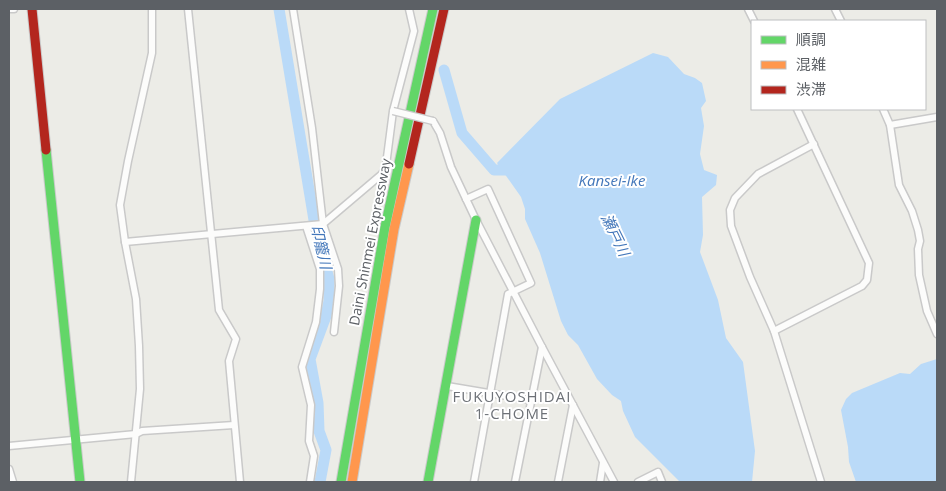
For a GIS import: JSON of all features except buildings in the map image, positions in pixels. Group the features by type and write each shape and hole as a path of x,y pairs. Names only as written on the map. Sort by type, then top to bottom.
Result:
{"main road":[{"path":"32,9 80,482"},
{"name":"Daini Shinmei Expressway","path":"341,482 385,227 433,9"},
{"name":"Daini Shinmei Expressway","path":"352,482 394,229 444,9"},
{"path":"428,482 476,220"}],"street":[{"path":"9,9 14,9"},
{"path":"131,482 140,389 136,299 120,205 152,53 152,9"},
{"path":"188,9 219,310 236,339 229,361 240,482"},
{"path":"293,9 312,128 323,224 338,269 339,286 334,332"},
{"path":"125,242 323,224 382,174 386,165 393,111 414,31 409,9"},
{"path":"835,9 841,20"},
{"path":"774,331 862,286 867,280 868,263 797,110"},
{"path":"883,110 890,125 899,185 912,211 918,230 920,241 918,249 919,275 927,311 937,334"},
{"path":"393,111 433,121 440,133 451,167 476,220 614,482"},
{"path":"890,125 937,117"},
{"path":"814,144 758,174 735,198 730,210 732,226 744,260 774,331 821,482"},
{"path":"466,199 488,189 531,283 508,294 474,482"},
{"path":"306,226 320,269 320,289 316,322 302,367 311,405 309,441 314,456 310,482"},
{"path":"515,482 542,347"},
{"path":"447,386 531,400"},
{"path":"558,482 572,405"},
{"path":"9,446 136,434 142,431 234,425"},
{"path":"600,482 603,463"},
{"path":"9,469 13,482"},
{"path":"638,482 658,472 662,482"}],"water":[{"name":"Kansei-Ike","path":"653,53 668,57 684,74 702,83 706,101 701,108 704,126 700,154 704,170 717,175 716,185 702,197 703,235 700,252 718,300 726,338 743,362 755,451 752,482 680,482 635,437 623,411 621,401 612,395 597,379 578,345 568,335 561,321 540,253 525,219 525,209 521,197 497,163 560,99"},
{"path":"937,359 937,482 856,482 849,462 841,410 846,399 852,393 900,373 910,374 921,364"}],"waterway":[{"name":"印籠川","path":"279,9 316,232 329,279 329,301 326,316 310,359 318,403 319,431 326,450 320,482"},
{"name":"瀬戸川","path":"444,70 462,133 494,170 518,170"}],"traffic: fast":[{"path":"341,482 385,227 433,9"},
{"path":"46,150 80,482"},
{"path":"428,482 476,220"}],"traffic: slow":[{"path":"352,482 394,229 409,164"}],"traffic: jam":[{"path":"32,9 46,150"},
{"path":"409,164 444,9"}],"district":[{"name":"FUKUYOSHIDAI 1-CHOME","path":"512,406"}]}
